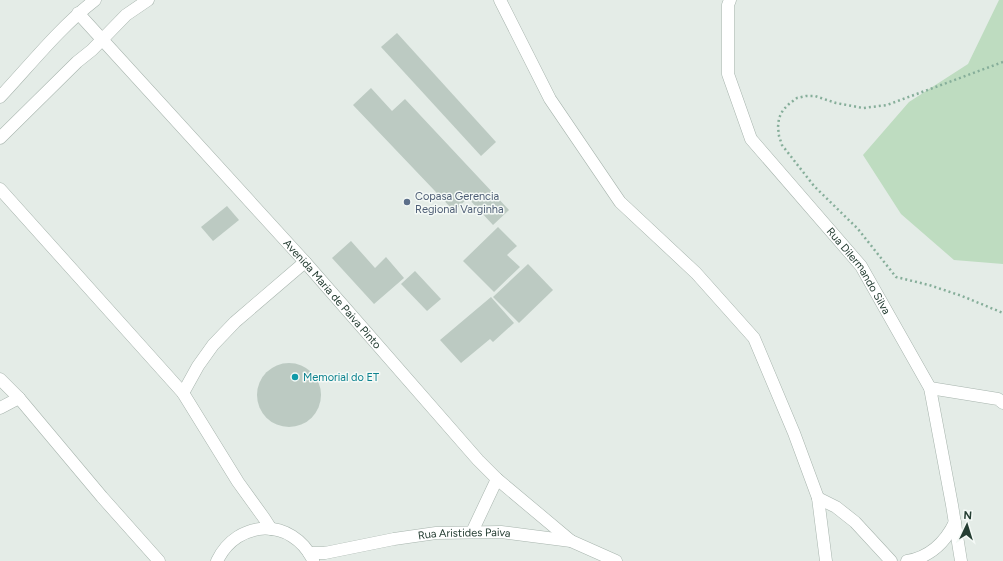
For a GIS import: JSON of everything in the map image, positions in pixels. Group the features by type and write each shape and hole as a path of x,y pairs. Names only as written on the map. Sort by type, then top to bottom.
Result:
{"street":[{"path":"0,97 78,13 95,0"},
{"path":"0,138 126,15 148,0"},
{"path":"500,0 550,99 620,202 696,273 754,338 794,433 818,498 826,561"},
{"name":"Rua Dilermando Silva","path":"730,0 728,5 728,74 751,139 861,266 930,388 961,561"},
{"name":"Avenida Maria de Paiva Pinto","path":"78,13 305,262 473,454 497,479 571,540"},
{"path":"0,189 183,393 238,482 271,529"},
{"path":"183,393 212,345 235,322 305,262"},
{"path":"0,378 19,398 102,497 159,561"},
{"path":"930,388 998,399 1003,403"},
{"path":"0,408 19,398"},
{"path":"472,532 497,479"},
{"path":"818,498 836,507 855,522 891,561"},
{"path":"907,561 915,560 936,549 950,532 955,522"},
{"path":"217,561 221,552 228,543 248,531 259,528 282,531 293,536 302,544 311,557"},
{"name":"Rua Aristides Paiva","path":"311,557 394,539 436,533 501,532 571,540 616,561"}],"path":[{"path":"1003,62 887,105 863,108 836,103 815,96 797,98 783,110 779,118 778,127 782,145 814,186 858,229 896,277 929,285 962,296 1003,313"}],"green space":[{"path":"999,0 1003,0 1003,264 954,260 901,214 863,155 909,102 968,64"}],"building":[{"path":"397,33 496,142 481,156 381,47"},
{"path":"371,88 392,111 405,99 509,210 493,225 468,198 454,211 353,105"},
{"path":"227,206 239,220 213,241 201,227"},
{"path":"498,227 517,246 507,255 520,267 494,292 463,261"},
{"path":"351,241 375,268 386,257 404,278 374,304 332,258"},
{"path":"528,264 553,290 519,323 493,297"},
{"path":"415,271 441,299 427,311 401,284"},
{"path":"491,297 514,323 493,342 490,339 461,363 440,340"},
{"path":"289,363 301,365 312,372 319,383 321,395 319,407 312,418 301,425 289,427 277,425 266,418 259,407 257,395 259,383 266,372 277,365"}],"place":[{"name":"Copasa Gerencia Regional Varginha","path":"407,202"},
{"name":"Memorial do ET","path":"295,377"}]}
